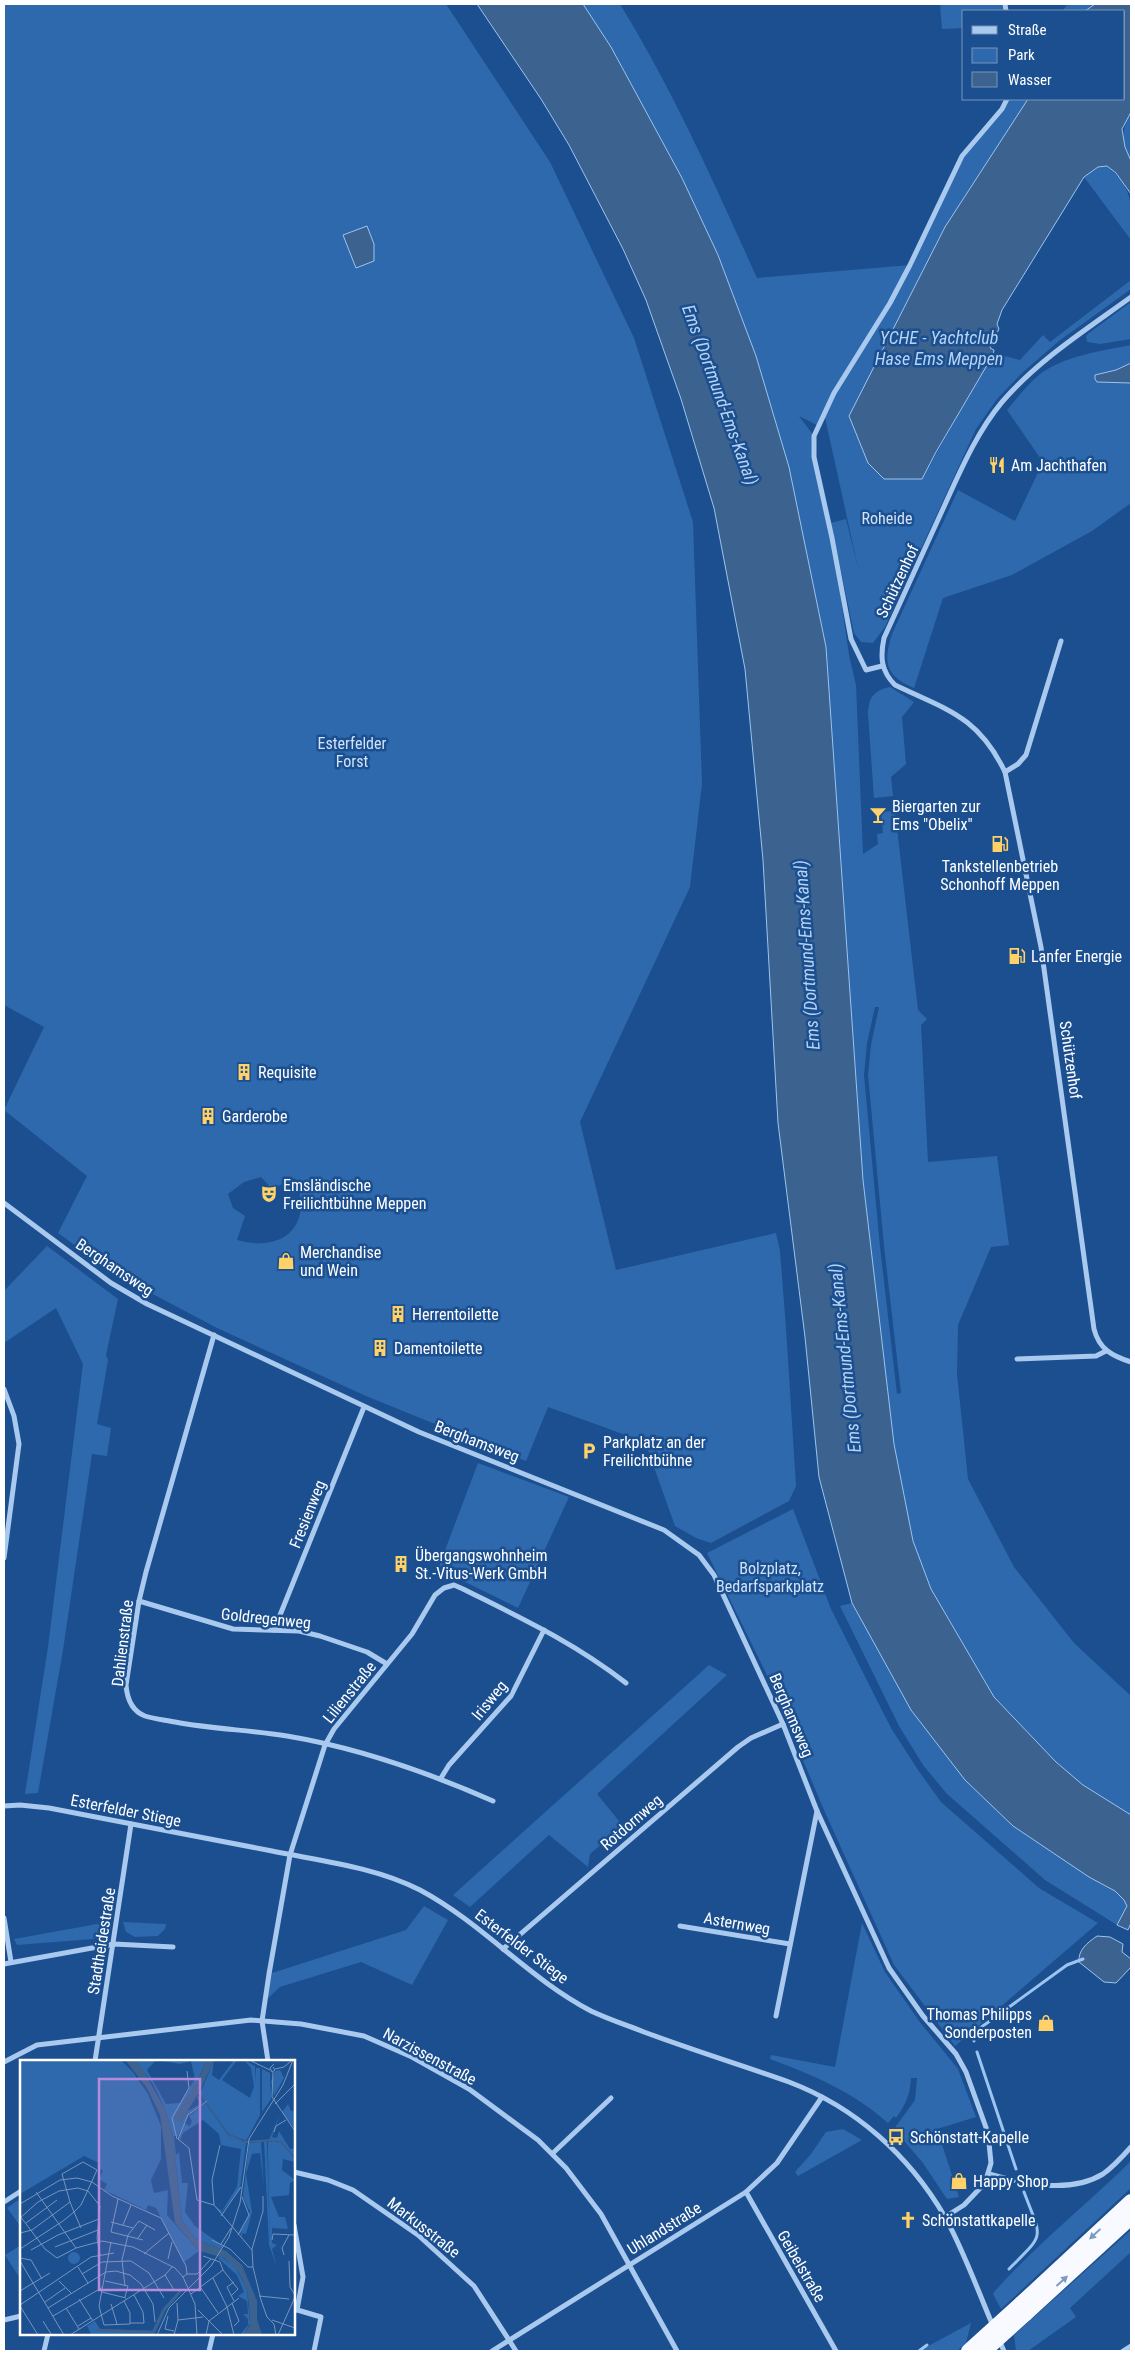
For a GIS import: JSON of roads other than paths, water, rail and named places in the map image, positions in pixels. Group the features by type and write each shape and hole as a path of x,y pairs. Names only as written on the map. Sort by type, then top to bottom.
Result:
{"highway":[{"path":"985,2351 1023,2309 1131,2202"},
{"path":"968,2351 1023,2309 1131,2218"}],"street":[{"path":"882,666 866,670 851,639 832,538 814,457 814,436 830,400 910,265 962,156 1006,100"},
{"name":"Schützenhof","path":"1106,1351 1096,1339 1094,1329 1041,947 1005,772 992,747 960,715 895,685 887,677 882,666 884,638 949,496 981,432 1002,403 1027,376 1063,346 1131,297"},
{"path":"1005,772 1018,764 1026,755 1061,641"},
{"name":"Berghamsweg","path":"4,1203 111,1283 147,1304 364,1408 640,1518 682,1541 706,1562 714,1575 783,1724 817,1811 889,1968 923,2016 956,2054 966,2072 988,2133 990,2146 989,2174"},
{"name":"Dahlienstraße","path":"214,1336 139,1601 126,1685 127,1694 133,1707 139,1713 146,1716 197,1726 272,1734 348,1748 441,1778 493,1801"},
{"path":"1017,1360 1096,1356 1106,1351 1131,1362"},
{"path":"4,1389 14,1416 19,1444 4,1558"},
{"name":"Fresienweg","path":"274,1630 364,1408"},
{"name":"Lilienstraße","path":"268,2060 262,2021 290,1855 325,1745 334,1729 416,1629 435,1595 444,1588 454,1585 463,1589 544,1630 593,1658 626,1683"},
{"name":"Goldregenweg","path":"139,1601 208,1624 233,1629 299,1631 320,1636 367,1652 387,1664"},
{"name":"Irisweg","path":"441,1778 449,1765 508,1700 518,1684 544,1630"},
{"name":"Rotdornweg","path":"503,1949 738,1746 750,1738 783,1724"},
{"name":"Esterfelder Stiege","path":"4,1806 32,1806 131,1824 387,1876 451,1908 537,1977 590,2010 664,2039 790,2083 822,2097 849,2112 890,2146 910,2169 945,2217 1004,2351"},
{"path":"776,2016 817,1811"},
{"name":"Stadtheidestraße","path":"95,2060 131,1824"},
{"path":"4,1918 11,1962"},
{"name":"Asternweg","path":"680,1926 790,1944"},
{"path":"4,1964 114,1944 173,1947"},
{"name":"Narzissenstraße","path":"4,2062 37,2045 252,2020 301,2024 364,2036 412,2057 469,2089 553,2154 601,2214 677,2351"},
{"name":"Uhlandstraße","path":"492,2351 746,2192 777,2163 822,2097"},
{"path":"553,2154 612,2098"},
{"path":"945,2217 964,2205 986,2183 989,2174 1010,2180 1056,2186 1084,2182 1103,2174 1131,2147"},
{"name":"Markusstraße","path":"295,2172 328,2180 353,2190 418,2235 474,2286 516,2351"},
{"path":"4,2202 20,2192"},
{"name":"Geibelstraße","path":"746,2192 836,2351"},
{"path":"295,2232 303,2277 296,2309 321,2318 314,2351"},
{"path":"4,2320 20,2316"},
{"path":"44,2351 48,2335"},
{"path":"209,2351 213,2335"},
{"path":"1123,2351 1131,2346"}],"water":[{"name":"Ems (Dortmund-Ems-Kanal)","path":"477,4 583,4 611,47 682,178 718,255 756,356 789,467 826,647 863,1180 894,1444 913,1541 931,1589 994,1697 1056,1762 1083,1785 1131,1815 1131,1923 1128,1930 1117,1925 1127,1906 1115,1891 1089,1877 1013,1826 965,1780 911,1710 852,1603 819,1477 805,1337 778,1123 763,860 745,669 714,508 681,399 646,300 623,249 569,145 541,99"},
{"name":"YCHE - Yachtclub Hase Ems Meppen","path":"1095,4 1131,4 1131,112 1122,129 1125,147 1131,161 1131,194 1116,173 1107,166 1098,167 1084,177 1002,310 997,324 999,329 990,348 994,350 993,355 922,479 884,479 868,463 849,416 945,227 1027,100 1125,100 1125,10 1086,10"},
{"path":"367,226 374,244 374,261 356,268 343,235"},
{"path":"1131,363 1131,383 1097,382 1095,379 1095,375 1116,370"},
{"path":"1097,1936 1110,1937 1123,1944 1122,1952 1131,1959 1131,1967 1116,1983 1104,1982 1079,1962 1082,1950"}],"waterway":[{"path":"974,2041 976,2031 1067,1965 1083,1959"},
{"path":"977,2052 1016,2169"},
{"path":"1009,2269 1035,2241 1037,2235 1037,2228 1024,2192"},
{"path":"919,2351 927,2345"}],"place":[{"name":"Am Jachthafen","path":"997,465"},
{"name":"Biergarten zur Ems \"Obelix\"","path":"878,815"},
{"name":"Tankstellenbetrieb Schonhoff Meppen","path":"1000,844"},
{"name":"Lanfer Energie","path":"1017,956"},
{"name":"Requisite","path":"244,1072"},
{"name":"Garderobe","path":"208,1116"},
{"name":"Emsländische Freilichtbühne Meppen","path":"269,1194"},
{"name":"Merchandise und Wein","path":"286,1261"},
{"name":"Herrentoilette","path":"398,1314"},
{"name":"Damentoilette","path":"380,1348"},
{"name":"Parkplatz an der Freilichtbühne","path":"589,1451"},
{"name":"Übergangswohnheim St.-Vitus-Werk GmbH","path":"401,1564"},
{"name":"Thomas Philipps Sonderposten","path":"1046,2023"},
{"name":"Schönstatt-Kapelle","path":"896,2137"},
{"name":"Happy Shop","path":"959,2181"},
{"name":"Schönstattkapelle","path":"908,2220"}],"park label":[{"name":"Roheide","path":"887,518"},
{"name":"Esterfelder Forst","path":"352,752"},
{"name":"Bolzplatz, Bedarfsparkplatz","path":"770,1577"}]}
